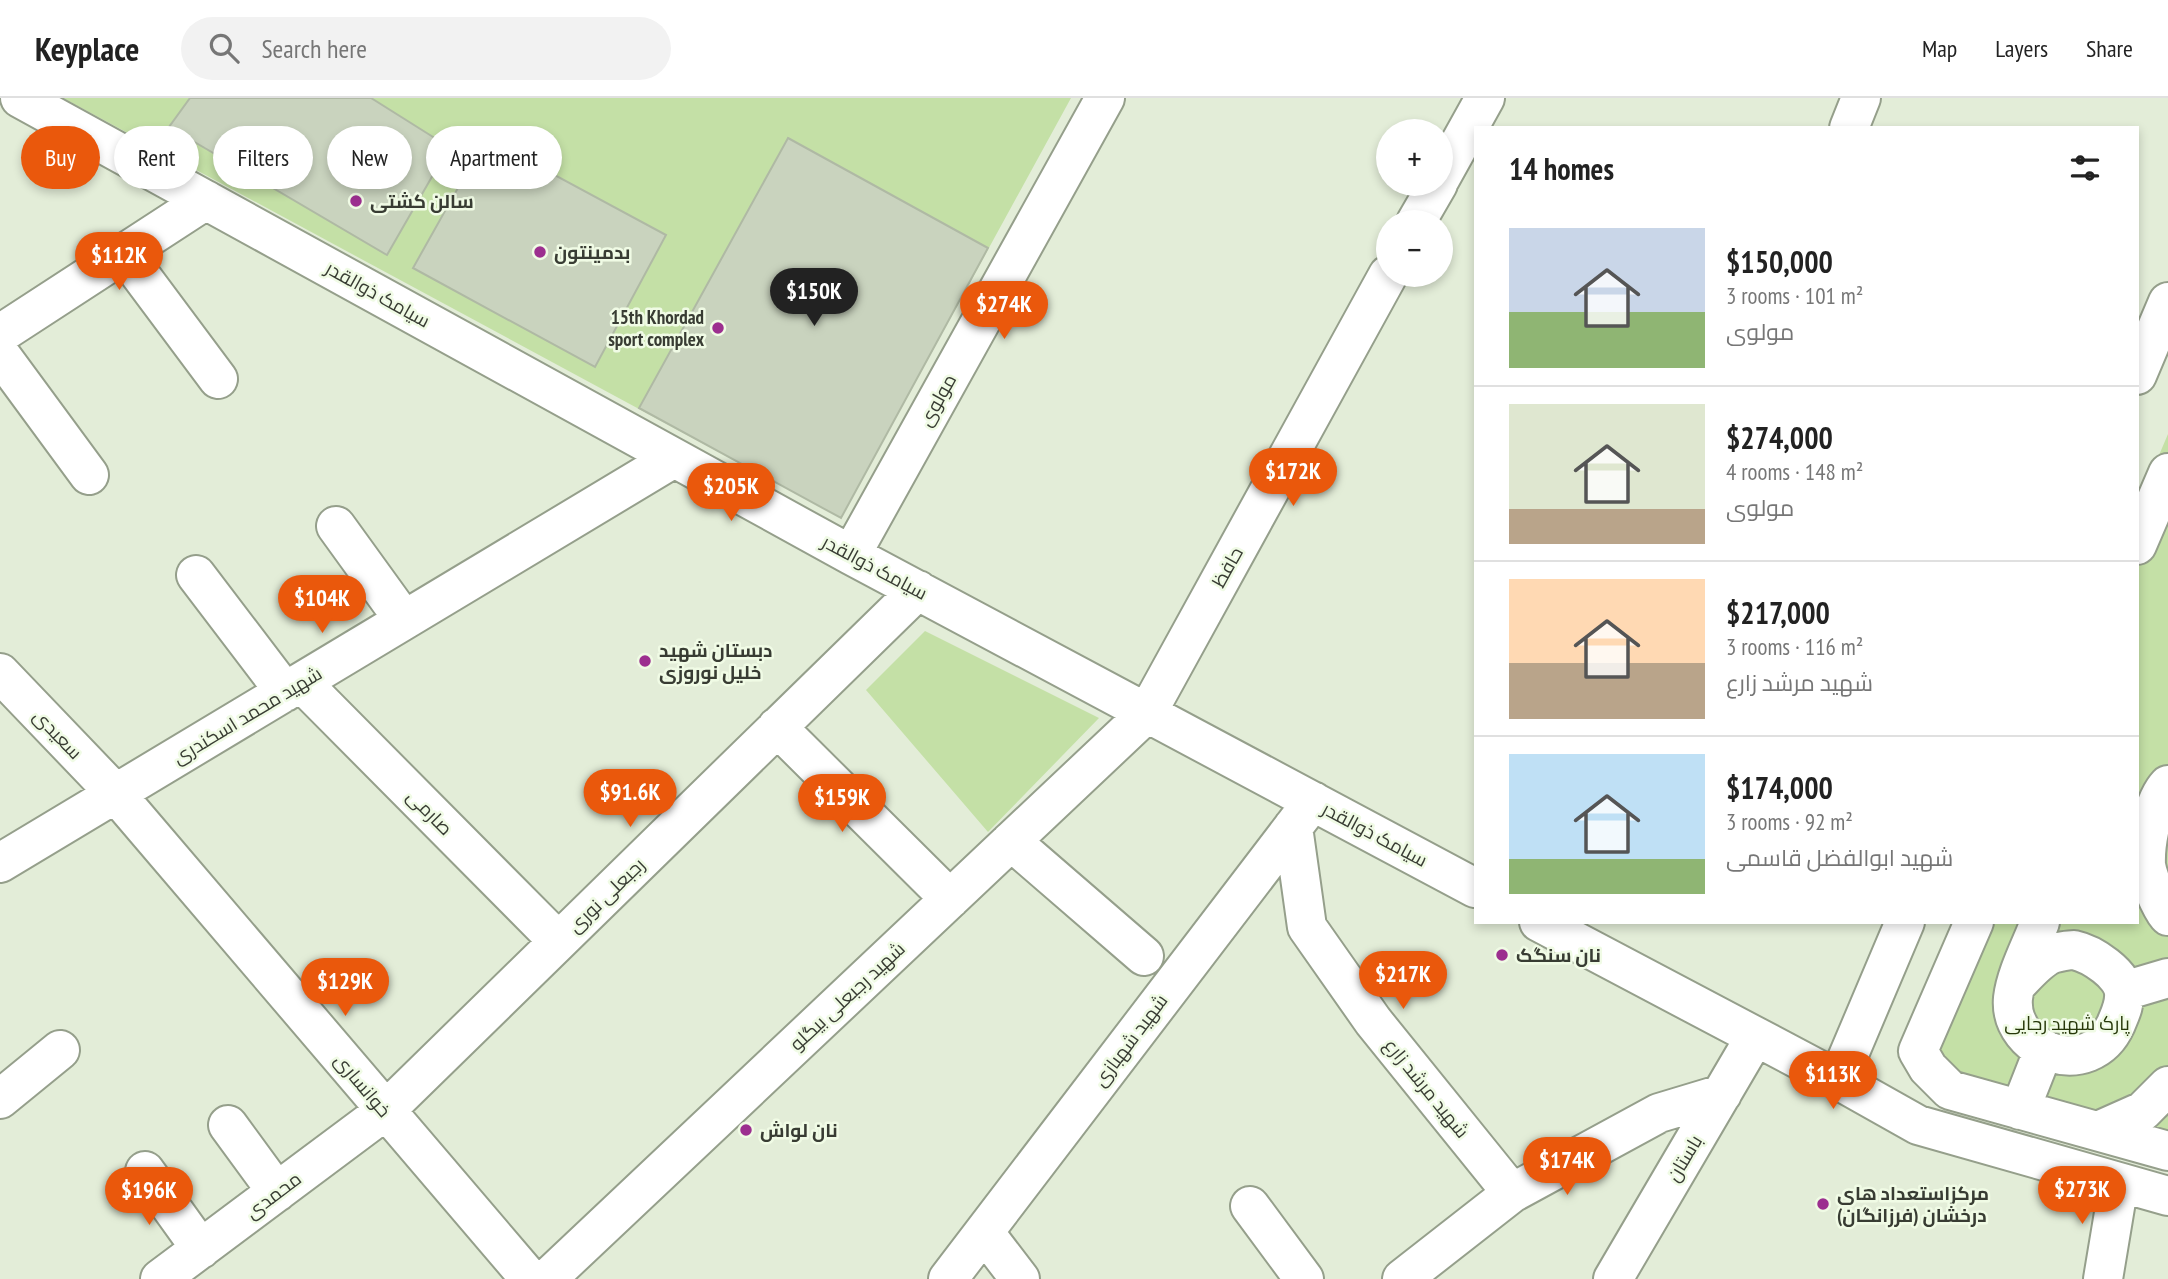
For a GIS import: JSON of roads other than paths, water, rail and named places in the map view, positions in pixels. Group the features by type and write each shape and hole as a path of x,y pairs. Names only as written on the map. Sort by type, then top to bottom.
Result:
{"street":[{"name":"سیامک ذوالقدر","path":"20,98 851,555 1147,713 1303,814 1474,888"},
{"name":"مولوی","path":"851,555 1105,98"},
{"path":"1453,156 1485,98"},
{"path":"1850,126 1861,98"},
{"path":"0,334 205,200"},
{"path":"124,253 218,379"},
{"name":"حافظ","path":"1147,713 1381,287"},
{"path":"2139,370 2168,302"},
{"path":"0,354 89,475"},
{"name":"شهید محمد اسکندری","path":"0,863 674,458"},
{"path":"2139,540 2168,473"},
{"path":"336,526 404,620"},
{"name":"صارمی","path":"196,576 293,687 558,942"},
{"name":"رجبعلی نوری","path":"385,1111 918,590"},
{"name":"سعیدی","path":"0,674 116,794"},
{"name":"شهید رجبعلی بیگلو","path":"547,1279 1147,713"},
{"path":"777,727 950,899"},
{"path":"2168,785 2162,792 2150,828 2146,866 2162,908 2168,916"},
{"name":"خوانساری","path":"116,794 530,1279"},
{"name":"شهید مرشد زارع","path":"1303,814 1307,927 1373,1021 1512,1193"},
{"name":"شهید شهبازی","path":"948,1279 1303,814"},
{"path":"1012,841 1144,956"},
{"path":"1543,924 1918,1125 2168,1196"},
{"path":"1838,1080 1904,924"},
{"path":"1973,924 1919,1051 1928,1068 1950,1090 2168,1151"},
{"path":"2016,985 2051,954 2073,950 2106,966 2117,977 2124,991 2123,1009 2113,1030 2099,1048 2080,1055 2060,1056 2036,1045 2029,1038 2015,1017 2013,1000 2016,985 2039,924"},
{"path":"2124,991 2168,978"},
{"name":"باستان","path":"1613,1279 1755,1037"},
{"path":"2020,1110 2045,1049"},
{"path":"0,1099 60,1050"},
{"path":"2098,1131 2143,1111 2168,1086"},
{"path":"1402,1279 1512,1193 1659,1113 1722,1094"},
{"name":"محمدی","path":"160,1279 385,1111"},
{"path":"228,1125 277,1192"},
{"path":"145,1171 201,1249"},
{"path":"2102,1279 2119,1183"},
{"path":"1250,1206 1304,1279"},
{"path":"984,1232 1020,1279"}],"place":[{"name":"سالن کشتی","path":"356,201"},
{"name":"بدمینتون","path":"540,252"},
{"name":"15th Khordad sport complex","path":"718,328"},
{"name":"دبستان شهید خلیل نوروزی","path":"645,661"},
{"name":"نان سنگک","path":"1502,955"},
{"name":"نان لواش","path":"746,1130"},
{"name":"مرکزاستعداد های درخشان (فرزانگان)","path":"1823,1204"}],"park label":[{"name":"پارک شهید رجایی","path":"2067,1023"}]}
